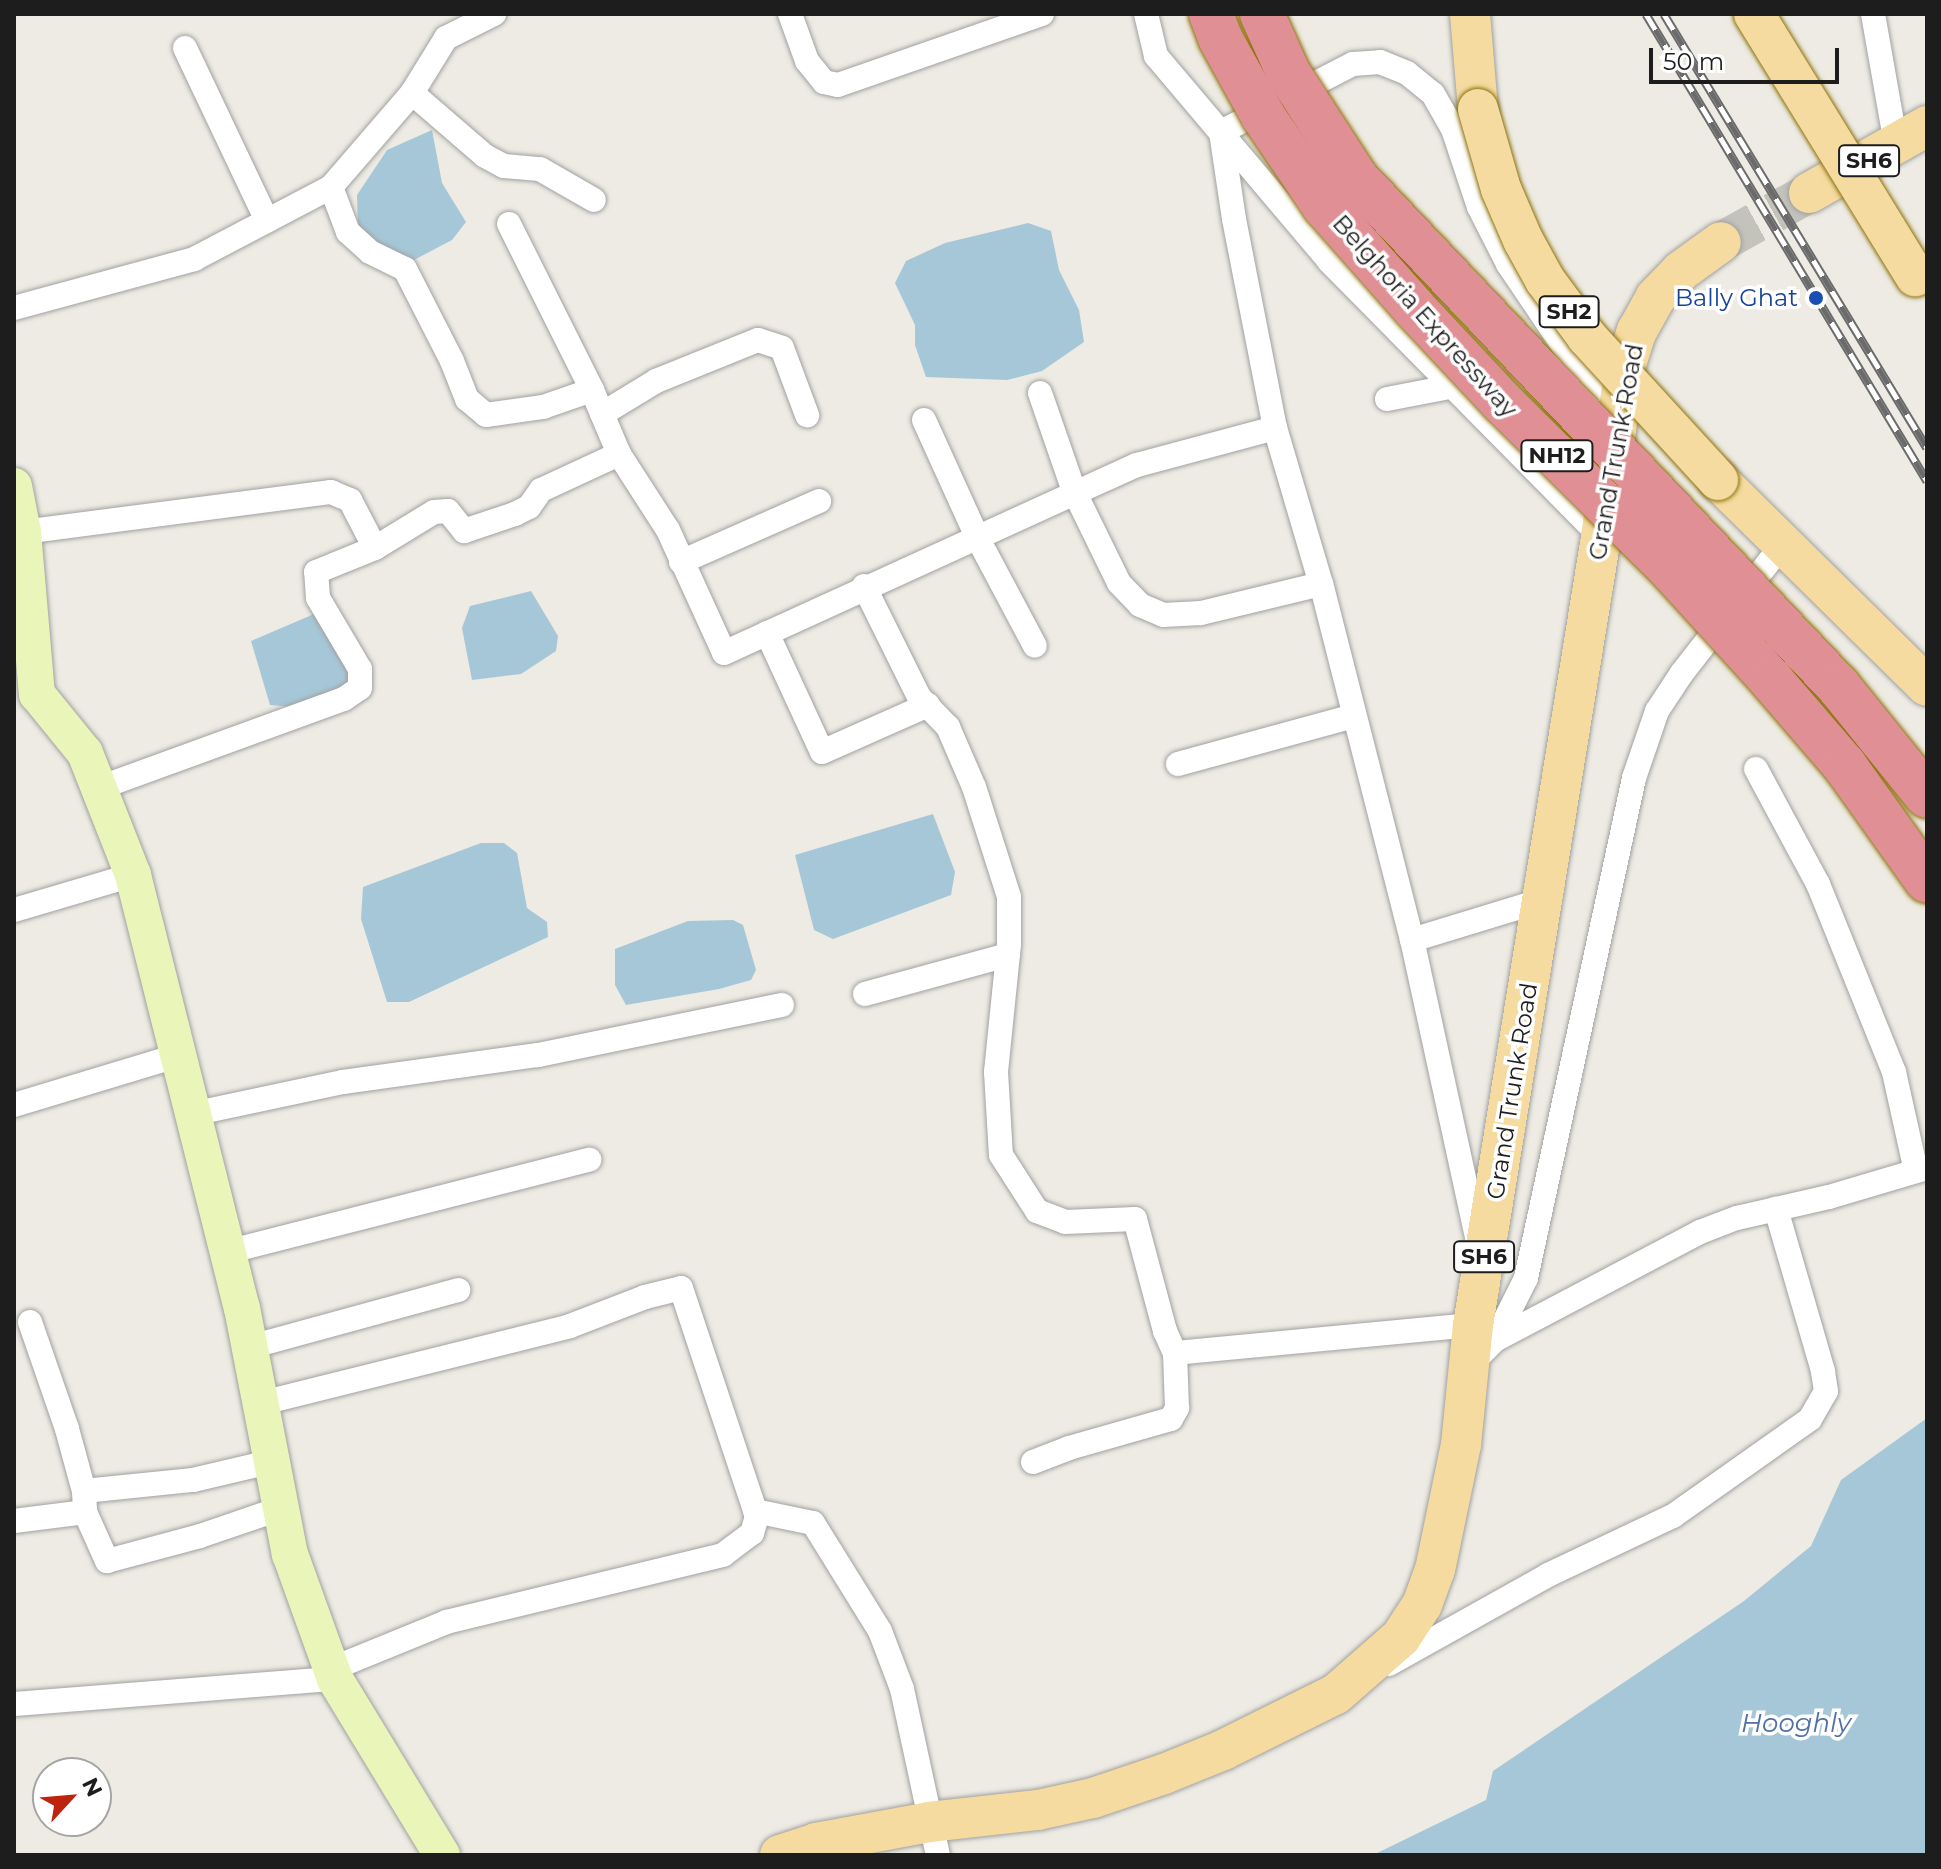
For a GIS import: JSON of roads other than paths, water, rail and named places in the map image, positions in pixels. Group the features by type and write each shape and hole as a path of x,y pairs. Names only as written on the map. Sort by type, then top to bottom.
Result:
{"highway":[{"name":"Belghoria Expressway","path":"1211,14 1220,38 1263,116 1324,206 1473,372 1672,571 1772,681 1845,766 1927,881"},
{"name":"Belghoria Expressway","path":"1262,14 1289,74 1357,179 1839,687 1927,796"}],"main road":[{"name":"SH2","path":"1470,14 1478,109 1501,189 1545,280 1587,337 1718,480 1927,686"},
{"path":"1754,14 1921,286"},
{"name":"SH6","path":"1809,193 1912,135"},
{"name":"Grand Trunk Road","path":"780,1855 816,1843 933,1839 1093,1798 1223,1750 1336,1694 1401,1637 1422,1605 1447,1522 1479,1344 1483,1264 1601,537 1625,367 1637,331 1655,298 1681,271 1721,242"}],"street":[{"path":"14,308 194,259 331,187 412,93 446,38 494,14"},
{"path":"790,14 807,61 824,82 838,85 1042,14"},
{"path":"1146,14 1156,56 1329,261 1601,537"},
{"path":"1873,14 1912,135"},
{"path":"185,48 267,221"},
{"path":"1221,132 1353,64 1380,62 1407,73 1433,94 1453,129 1479,207 1508,264 1568,353 1618,409"},
{"path":"412,93 485,156 504,166 540,169 594,200"},
{"path":"1221,132 1234,219 1275,428 1321,584 1412,940 1483,1264"},
{"path":"331,187 348,232 370,252 405,269 452,361 467,399 486,415 543,407 592,390"},
{"path":"509,224 592,390 619,454 668,530 724,653 864,586 1137,465 1275,428"},
{"path":"602,414 656,381 758,340 782,348 793,368 807,415"},
{"path":"1387,399 1455,386"},
{"path":"1040,393 1074,491 1119,583 1140,605 1163,615 1201,613 1321,584"},
{"path":"924,420 977,537 1035,646"},
{"path":"99,788 344,699 360,688 360,669 318,598 316,572 375,548 434,512 448,511 464,531 515,514 529,507 541,490 619,454"},
{"path":"14,486 23,532 26,696 85,753 133,875 250,1347 290,1554 333,1674 442,1855"},
{"path":"23,532 331,492 350,500 375,548"},
{"path":"681,562 819,501"},
{"path":"1479,1344 1526,1278 1634,778 1657,711 1682,673 1782,545"},
{"path":"864,586 891,635 905,672 919,697 948,727 974,787 1009,897 1008,955 996,1072 1001,1155 1037,1211 1065,1222 1135,1219 1165,1331 1175,1353 1177,1408 1171,1419 1069,1448 1033,1462"},
{"path":"767,633 822,752 928,705"},
{"path":"1178,764 1354,716"},
{"path":"1175,1353 1479,1344 1700,1232 1737,1218 1921,1169 1894,1072 1818,884 1756,769"},
{"path":"14,910 133,875"},
{"path":"1412,940 1543,900"},
{"path":"865,994 1008,955"},
{"path":"192,1114 343,1082 538,1055 782,1005"},
{"path":"14,1105 180,1055"},
{"path":"227,1252 589,1160"},
{"path":"1336,1694 1548,1575 1673,1516 1810,1419 1826,1391 1823,1371 1776,1209"},
{"path":"14,1704 333,1674 447,1622 723,1555 752,1533 757,1525 681,1288 645,1297 570,1326 262,1403"},
{"path":"250,1347 458,1290"},
{"path":"30,1322 67,1429 84,1502 100,1550 107,1561 282,1508"},
{"path":"14,1521 84,1502 274,1461"},
{"path":"755,1511 813,1523 880,1631 902,1689 933,1839"}],"water":[{"path":"432,130 442,183 466,222 452,240 412,261 382,262 358,230 357,195 387,150"},
{"path":"1028,223 1051,231 1059,270 1079,310 1084,342 1042,371 1007,380 926,377 915,345 915,325 895,283 906,261 945,243"},
{"path":"531,591 558,636 556,651 521,674 472,680 462,628 470,606"},
{"path":"328,608 353,690 314,709 270,705 251,641"},
{"path":"933,814 955,872 951,895 833,939 814,930 795,855"},
{"path":"481,843 504,843 517,853 527,908 547,922 548,937 409,1002 387,1002 361,919 363,887"},
{"path":"733,920 743,925 756,970 751,980 719,989 626,1005 615,985 615,949 688,921"},
{"name":"Hooghly","path":"1927,1418 1927,1855 1373,1855 1486,1800 1493,1771 1744,1601 1811,1546 1841,1480"}],"tunnel":[{"path":"1721,242 1809,193"}],"railway":[{"path":"1646,14 1927,481"},
{"path":"1664,14 1927,448"}],"place":[{"name":"Bally Ghat","path":"1816,298"}]}
